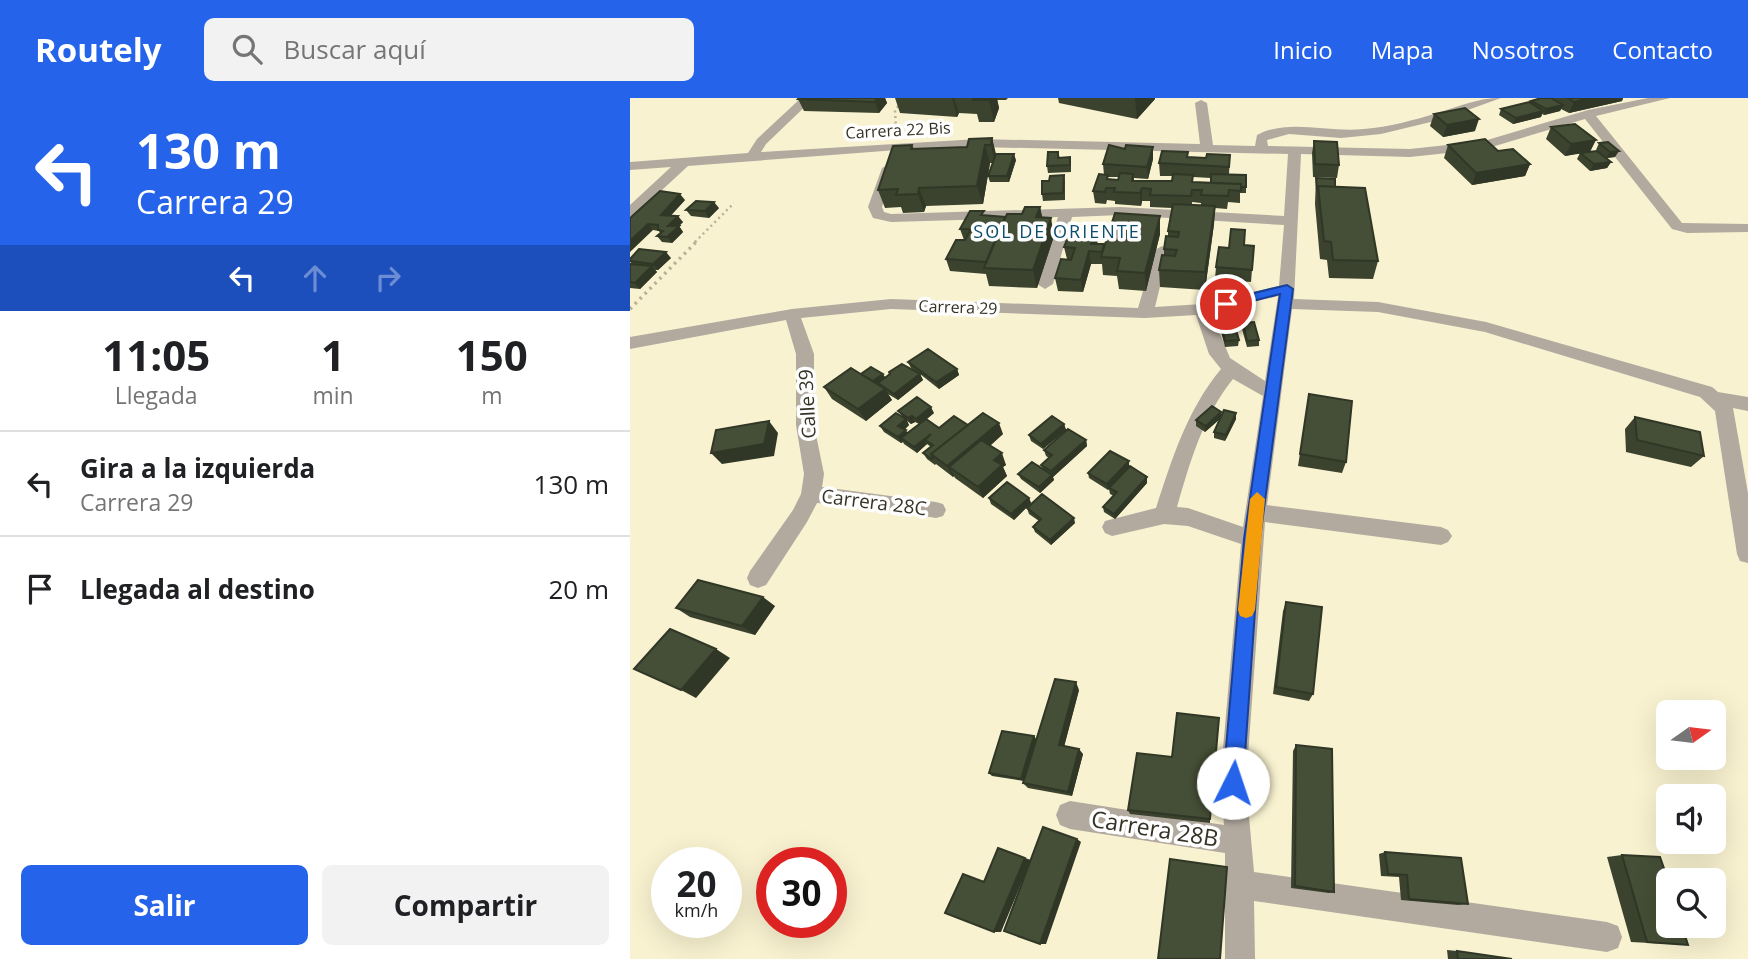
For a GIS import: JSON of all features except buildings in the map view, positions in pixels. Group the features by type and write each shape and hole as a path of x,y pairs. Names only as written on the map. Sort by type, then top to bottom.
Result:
{"street":[{"path":"751,158 761,142 808,98"},
{"path":"1262,151 1261,138 1268,133 1380,132 1495,98"},
{"name":"Carrera 22 Bis","path":"630,166 897,146 978,144 1410,153 1485,145 1588,114 1664,98"},
{"path":"1201,103 1207,147"},
{"path":"1588,114 1677,226 1686,229 1748,228"},
{"path":"897,146 875,207 878,215 891,218 1120,211 1291,221"},
{"path":"1240,959 1239,841 1233,783 1252,539 1286,296 1295,151"},
{"path":"630,212 683,163"},
{"path":"1045,284 1067,211"},
{"path":"1145,313 1162,250"},
{"name":"Carrera 29","path":"630,343 793,318 855,314 1146,317 1203,311 1286,296 1378,307 1486,327 1706,391 1718,400 1748,404"},
{"name":"Carrera 29","path":"630,351 852,306 891,304 1145,313 1203,311"},
{"path":"1203,311 1214,351 1230,370 1273,393"},
{"name":"Calle 39","path":"793,318 805,354 805,425 814,474 811,494"},
{"path":"1164,514 1185,448 1208,397 1230,370"},
{"path":"1718,400 1724,408 1747,526 1748,554"},
{"path":"758,578 800,516 811,494"},
{"name":"Carrera 28C","path":"811,494 869,499 936,510"},
{"path":"1256,512 1441,536"},
{"path":"1112,527 1164,514 1188,517 1252,539"},
{"name":"Carrera 28B","path":"1070,815 1239,841"},
{"path":"1240,885 1607,937"}],"path":[{"path":"897,146 895,110 905,98"},
{"path":"630,309 734,203"}],"slow traffic":[{"path":"1246,610 1257,499"}],"district":[{"name":"SOL DE ORIENTE","path":"1057,231"}],"route":[{"path":"1226,304 1287,289 1252,539 1233,783"}]}
